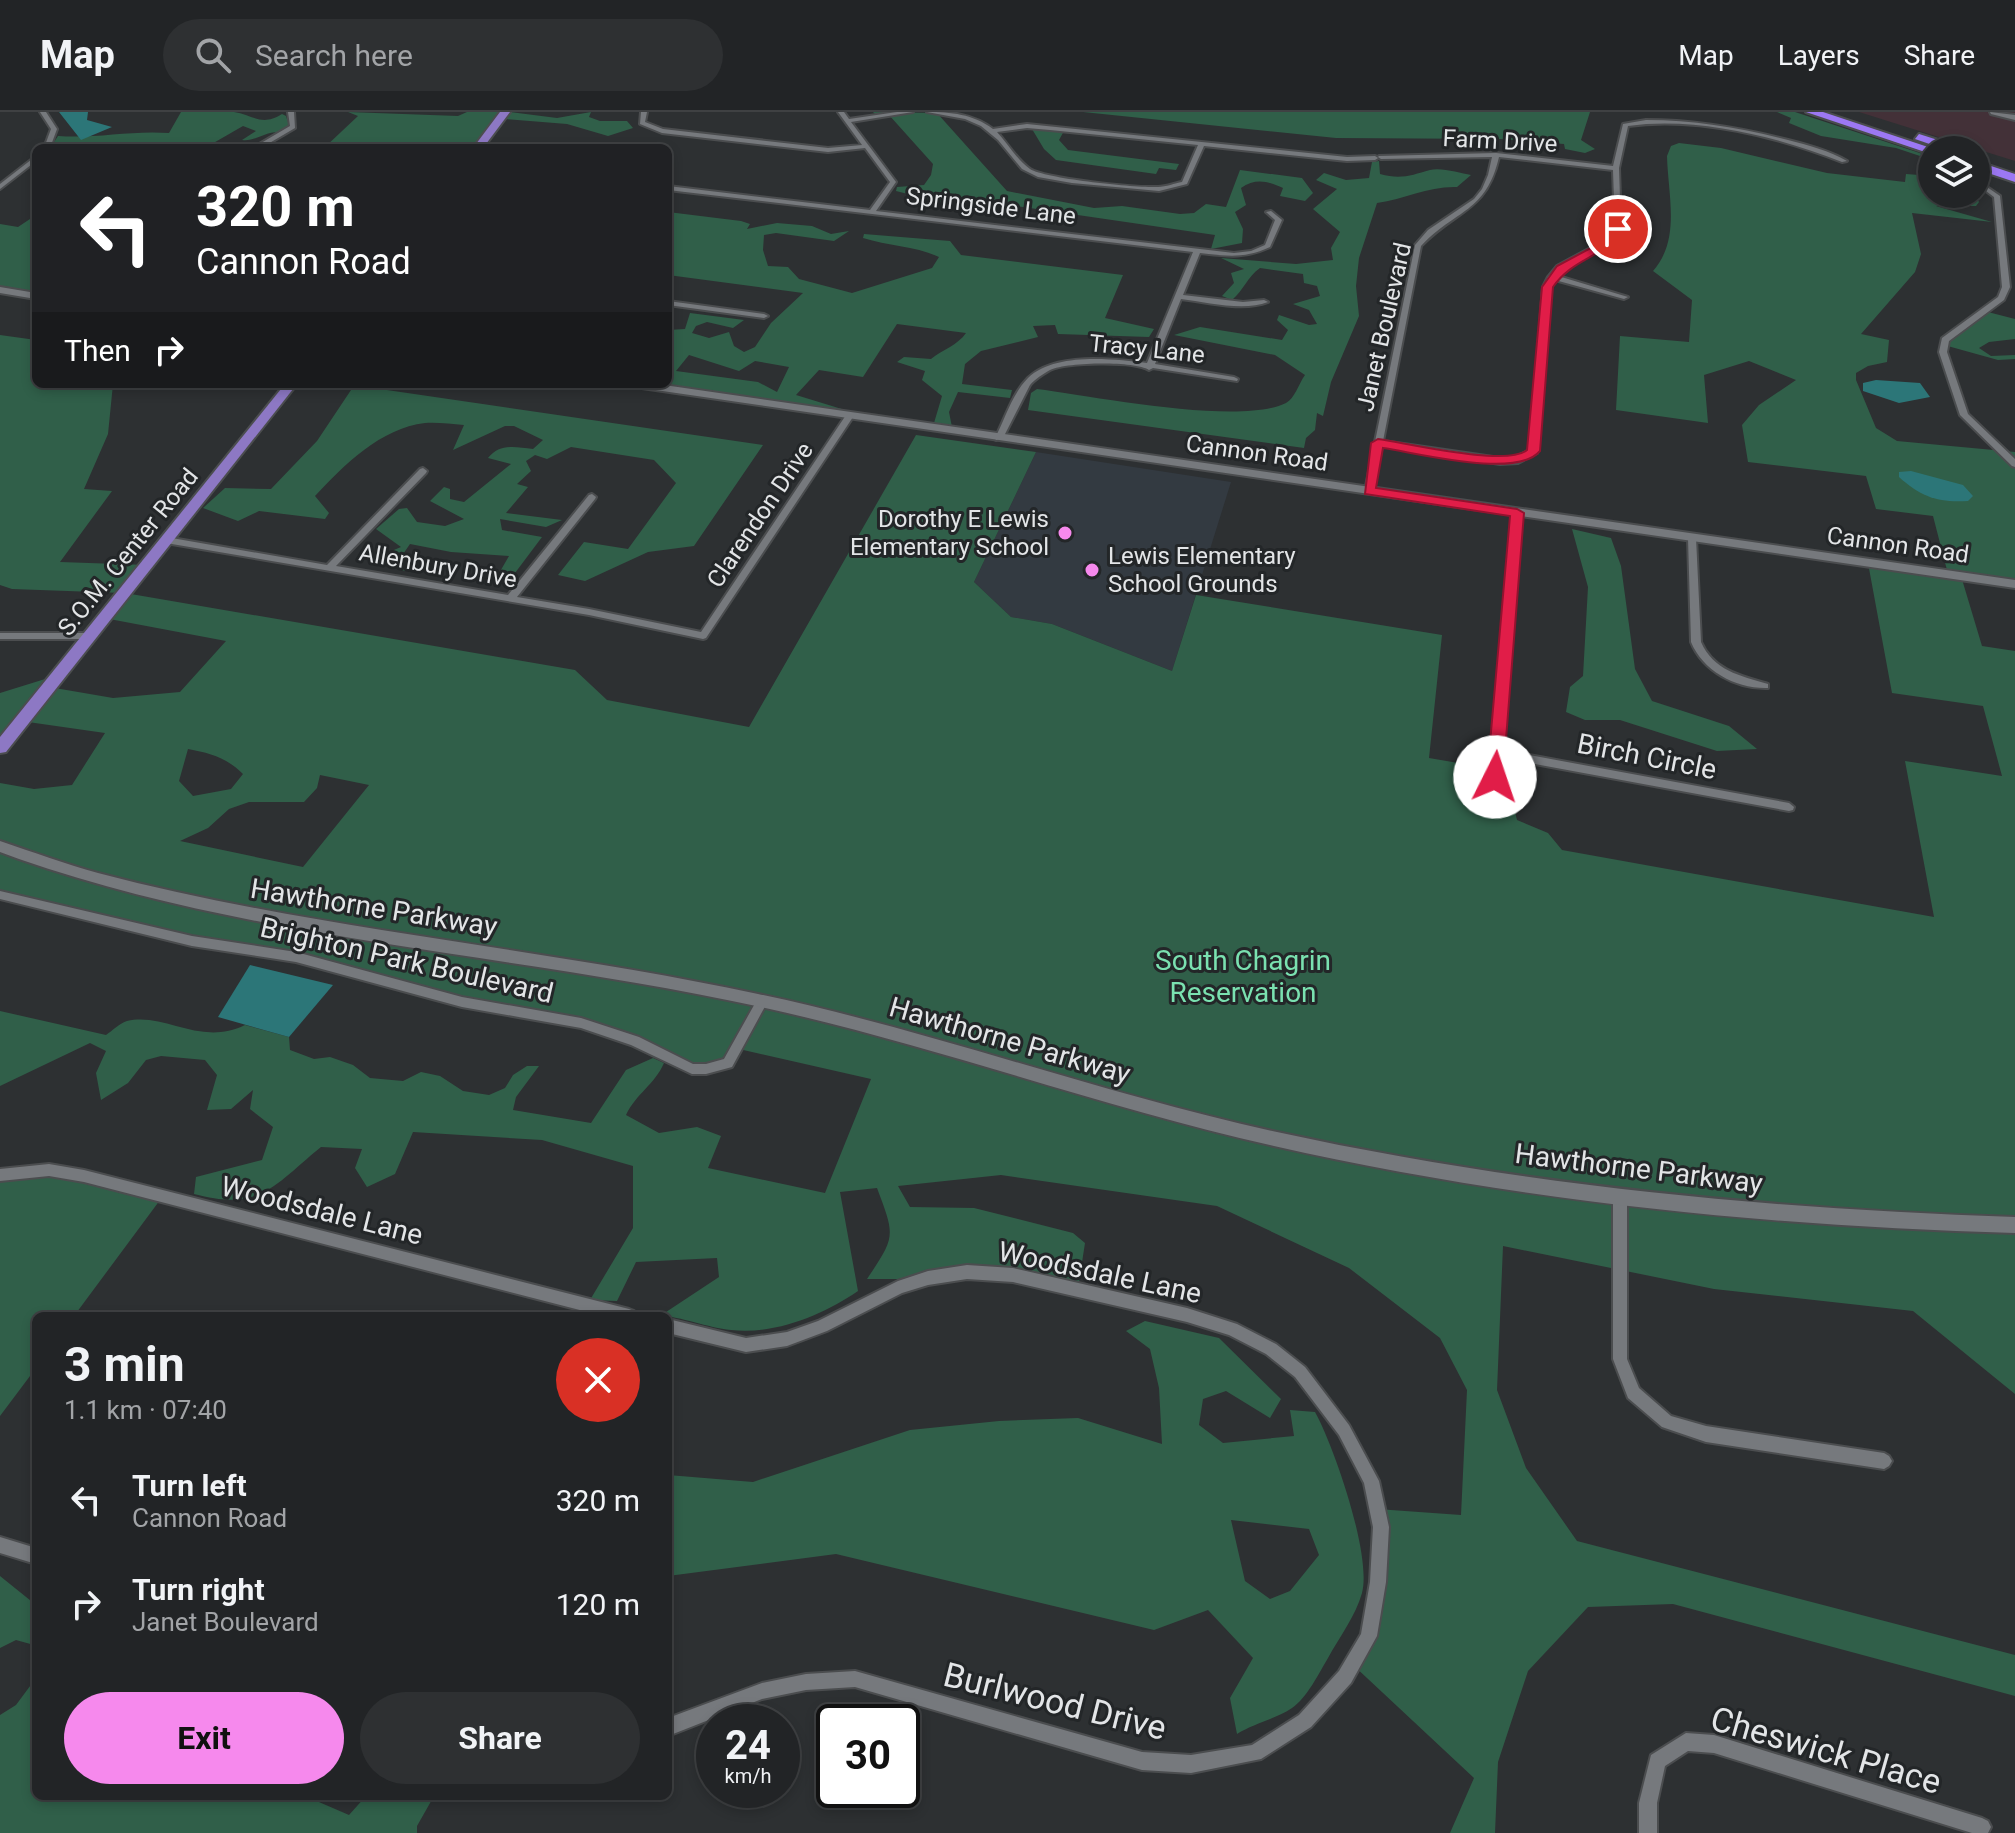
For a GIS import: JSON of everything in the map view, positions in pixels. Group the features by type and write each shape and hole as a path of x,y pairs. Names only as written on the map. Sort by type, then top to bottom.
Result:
{"highway":[{"path":"1812,112 1918,146"},
{"path":"1842,112 1918,137"},
{"path":"1990,160 2015,168"},
{"path":"1990,170 2015,178"}],"main road":[{"path":"481,144 505,112"},
{"name":"S.O.M. Center Road","path":"0,748 288,388"}],"street":[{"path":"43,112 54,129 48,144"},
{"path":"263,144 293,127 291,112"},
{"path":"644,112 642,123 662,131 816,149 867,146"},
{"path":"841,112 851,120 893,182 872,212"},
{"path":"851,120 910,112"},
{"path":"930,112 977,118 994,131 1031,173 1159,189 1185,183 1202,144"},
{"path":"1994,112 2015,118"},
{"path":"1378,443 1500,461 1527,457 1534,451 1547,287 1552,277 1614,238 1618,229 1616,168 1625,125 1639,120 1675,116 1779,139 1844,161"},
{"name":"Farm Drive","path":"994,131 1027,126 1347,159 1496,155 1616,168"},
{"name":"Janet Boulevard","path":"1369,491 1418,245 1432,230 1484,194 1493,178 1496,155"},
{"path":"0,187 32,161"},
{"name":"Springside Lane","path":"672,188 1234,255 1260,251 1268,246 1279,220 1269,212"},
{"path":"1990,191 1997,196 2006,287 2001,298 1945,340 1943,352 1964,415 2015,464"},
{"path":"1149,368 1197,251"},
{"path":"1552,277 1624,297"},
{"path":"0,290 32,295"},
{"path":"1180,297 1243,304 1264,302"},
{"path":"672,304 764,316"},
{"name":"Tracy Lane","path":"999,438 1031,378 1048,368 1096,361 1234,379"},
{"name":"Cannon Road","path":"661,388 2015,584"},
{"name":"Clarendon Drive","path":"703,636 849,417"},
{"path":"329,568 423,471"},
{"path":"510,599 592,497"},
{"path":"1495,777 1517,513"},
{"path":"1692,538 1696,642 1700,657 1716,670 1764,686"},
{"name":"Allenbury Drive","path":"166,540 510,599 703,636"},
{"path":"0,636 89,636"},
{"name":"Birch Circle","path":"1497,753 1789,807"},
{"name":"Hawthorne Parkway","path":"0,846 82,874 252,914 597,968 762,1001 899,1033 1144,1106 1346,1154 1620,1196 2015,1225"},
{"name":"Brighton Park Boulevard","path":"0,895 171,936 296,957 462,1002 581,1023 635,1041 692,1069 728,1063 762,1001"},
{"name":"Woodsdale Lane","path":"0,1175 49,1170 84,1176 613,1312"},
{"path":"1620,1196 1620,1359 1633,1393 1667,1422 1706,1434 1884,1461"},
{"name":"Woodsdale Lane","path":"672,1327 746,1345 787,1339 822,1326 898,1288 928,1278 967,1272 1013,1275 1187,1315 1232,1329 1271,1349 1321,1395"},
{"name":"Burlwood Drive","path":"672,1725 762,1691 806,1682 855,1679 1142,1761 1191,1764 1255,1753 1305,1721 1345,1677 1369,1636 1378,1582 1381,1527 1371,1481 1321,1395"},
{"path":"0,1545 32,1555"},
{"name":"Cheswick Place","path":"1648,1833 1648,1803 1657,1761 1686,1742 1714,1744 1982,1827"}],"shaded area":[{"path":"1859,112 2015,112 2015,161 1990,153 1990,136 1935,136"},
{"name":"Lewis Elementary School Grounds","path":"1036,452 1231,482 1172,671 1052,624 1011,617 974,582"}],"green space":[{"path":"181,112 234,112 263,120 282,114 289,125 281,133 247,140 242,140 256,131 243,126 212,144 53,144 58,136 169,133"},
{"path":"348,112 458,116 467,112 505,112 481,144 328,144 358,116"},
{"path":"510,112 557,118 591,112 589,117 600,121 627,121 633,128 608,136 567,124 505,119"},
{"path":"873,112 937,113 1007,191 1094,208 1122,206 1180,214 1194,213 1206,204 1226,207 1240,170 1302,178 1313,193 1305,201 1280,196 1283,188 1272,184 1256,182 1246,185 1241,188 1246,205 1235,212 1243,229 1242,243 1211,249 1215,235 982,201 947,204 896,191 897,187 924,185 931,175 933,164 889,115 878,117"},
{"path":"1083,112 1590,112 1581,140 1595,149 1585,153 1565,149 1564,144 1500,139 1336,138"},
{"path":"1777,112 1795,112 1918,152 1918,155 1896,148 1821,136 1789,123 1791,118"},
{"path":"1032,129 1064,131 1059,140 1068,150 1179,164 1176,170 1159,168 1156,174 1056,160 1044,149"},
{"name":"South Chagrin Reservation","path":"1679,143 1721,148 1827,173 1905,182 1906,174 1918,175 1918,208 1943,208 1992,222 1912,213 1921,254 1915,272 1861,334 1889,340 1887,362 1868,366 1856,373 1856,380 1876,428 1897,441 2015,452 2015,582 1961,576 1982,646 2015,651 2015,1394 1913,1311 1714,1289 1503,1246 1497,1390 1526,1468 1577,1541 2015,1655 2015,1696 1673,1604 1588,1607 1528,1671 1498,1762 1495,1833 1450,1833 1474,1778 1352,1664 1369,1636 1377,1509 1461,1515 1467,1390 1440,1338 1349,1268 1217,1206 1001,1175 898,1186 910,1207 974,1208 1073,1233 1085,1243 1079,1282 1021,1272 951,1266 898,1279 867,1279 888,1244 887,1216 877,1188 840,1192 858,1291 830,1308 781,1326 748,1331 722,1329 672,1318 672,1312 666,1312 719,1277 717,1258 636,1262 617,1301 590,1300 633,1228 633,1166 542,1140 413,1132 395,1174 367,1187 355,1168 362,1149 321,1147 265,1192 236,1200 217,1199 194,1194 196,1177 262,1160 273,1127 250,1109 253,1090 231,1109 207,1110 217,1075 205,1060 161,1056 146,1060 128,1083 101,1100 96,1073 106,1051 90,1043 0,1086 0,1011 106,1035 124,1022 141,1019 213,1032 229,1031 245,1025 289,1037 290,1050 314,1059 330,1057 353,1065 370,1078 403,1081 421,1072 440,1076 463,1091 489,1095 505,1088 513,1075 527,1066 539,1066 516,1097 513,1110 591,1123 626,1070 653,1058 664,1063 626,1115 659,1133 697,1127 721,1136 708,1168 825,1193 871,1079 739,1049 734,1056 706,1069 610,1032 0,895 0,783 34,789 72,785 105,733 21,721 0,748 0,693 58,675 49,687 113,698 180,692 226,641 104,618 123,593 12,589 0,585 0,335 32,339 32,388 113,388 108,434 84,489 112,491 60,562 146,565 125,593 575,670 607,700 749,727 916,435 1036,452 974,582 1011,617 1052,624 1172,671 1196,595 1442,635 1429,758 1505,771 1517,820 1548,833 1562,850 1934,917 1905,761 2002,776 1983,706 1892,693 1868,563 1948,574 1933,516 1876,509 1866,476 1748,462 1742,425 1759,405 1796,380 1749,361 1704,375 1708,423 1616,410 1620,336 1689,342 1692,300 1653,271 1667,245 1670,202 1667,156 1671,146","holes":["188,749 218,757 243,774 231,789 193,796 179,781","320,775 369,785 303,867 180,841 208,828 229,809 249,802 304,802 317,788"]},
{"path":"1379,161 1380,174 1387,176 1406,176 1434,169 1471,175 1457,187 1377,203 1359,258 1356,286 1359,316 1331,382 1323,416 1317,413 1315,430 1306,438 1304,448 1028,410 1031,393 1037,389 1202,411 1264,409 1289,401 1305,375 1275,355 1174,335 1200,327 1282,340 1288,330 1277,320 1279,315 1309,325 1317,324 1309,310 1293,304 1320,296 1317,286 1304,283 1303,274 1260,268 1232,300 1222,296 1234,283 1231,273 1244,269 1221,258 1296,264 1333,260 1331,248 1340,232 1313,209 1337,189 1316,180 1324,173 1346,180 1369,178 1372,162"},
{"path":"672,212 741,221 750,224 747,229 777,223 812,226 831,234 849,231 834,241 776,233 764,235 763,250 768,266 788,267 799,279 852,293 932,268 939,257 863,238 864,234 950,241 961,255 1123,275 1105,318 1154,329 1149,337 1058,334 1055,325 1033,326 1038,337 981,351 965,364 962,384 1012,390 1010,398 958,392 949,412 952,427 934,423 942,396 922,380 925,371 897,362 904,357 931,359 966,333 897,324 863,377 819,370 796,395 845,410 844,413 664,388 672,388 672,330 685,329 690,313 744,320 733,328 707,322 696,326 692,333 709,338 729,332 734,346 744,352 755,347 771,323 803,293 672,276","holes":["689,355 739,371 755,361 789,367 777,392 758,382 676,371"]},
{"path":"32,218 32,293 0,290 0,224 18,227"},
{"path":"1984,311 2015,319 2015,339 1989,342 1979,348 1991,356 2015,355 2015,359 1998,360 1944,345"},
{"path":"352,388 380,388 763,445 694,546 648,552 585,581 558,575 584,542 628,549 676,483 654,460 571,447 547,459 535,455 526,461 531,471 517,484 528,487 506,513 562,520 546,527 500,519 502,530 542,537 512,577 498,575 509,556 451,552 410,544 401,557 405,571 382,564 382,555 401,547 376,529 399,509 407,508 417,522 445,526 464,519 430,501 444,487 450,489 450,499 464,502 511,464 488,458 493,453 508,447 533,449 543,440 514,426 505,426 453,450 464,425 425,423 393,432 364,450 315,496 329,513 325,519 259,511 238,521 203,508 225,488 271,489 317,441"},
{"path":"1572,529 1611,538 1621,566 1635,669 1652,701 1729,726 1757,749 1717,751 1620,720 1585,720 1566,712 1570,687 1583,676 1588,587"},
{"path":"49,1170 163,1196 77,1312 32,1312 32,1373 0,1416 0,1175"},
{"path":"1145,1321 1219,1338 1281,1399 1270,1418 1226,1391 1203,1399 1199,1425 1223,1443 1294,1436 1290,1410 1315,1412 1341,1474 1362,1554 1362,1593 1352,1618 1312,1685 1303,1698 1286,1712 1237,1734 1230,1698 1253,1658 1208,1610 1154,1630 836,1554 672,1575 672,1475 753,1482 910,1430 999,1421 1078,1418 1162,1444 1159,1388 1150,1349 1126,1331","holes":["1231,1520 1309,1529 1319,1555 1290,1591 1270,1599 1245,1581"]},
{"path":"0,1576 32,1602 32,1644 16,1640 0,1648"},
{"path":"32,1683 32,1800 314,1800 349,1815 362,1800 432,1800 417,1826 417,1833 0,1833 0,1715 16,1705"}],"water":[{"path":"59,112 88,112 87,120 112,127 81,140"},
{"path":"1876,380 1920,383 1930,397 1899,403 1863,391 1863,383"},
{"path":"1911,471 1963,485 1973,496 1968,501 1931,497 1899,477 1899,472"},
{"path":"250,965 333,985 289,1037 218,1017"}],"place":[{"name":"Dorothy E Lewis Elementary School","path":"1065,533"},
{"name":"Lewis Elementary School Grounds","path":"1092,570"}],"route":[{"path":"1495,777 1517,513 1369,491 1378,443 1500,461 1515,461 1534,451 1547,287 1560,268 1608,244 1618,229"}]}
